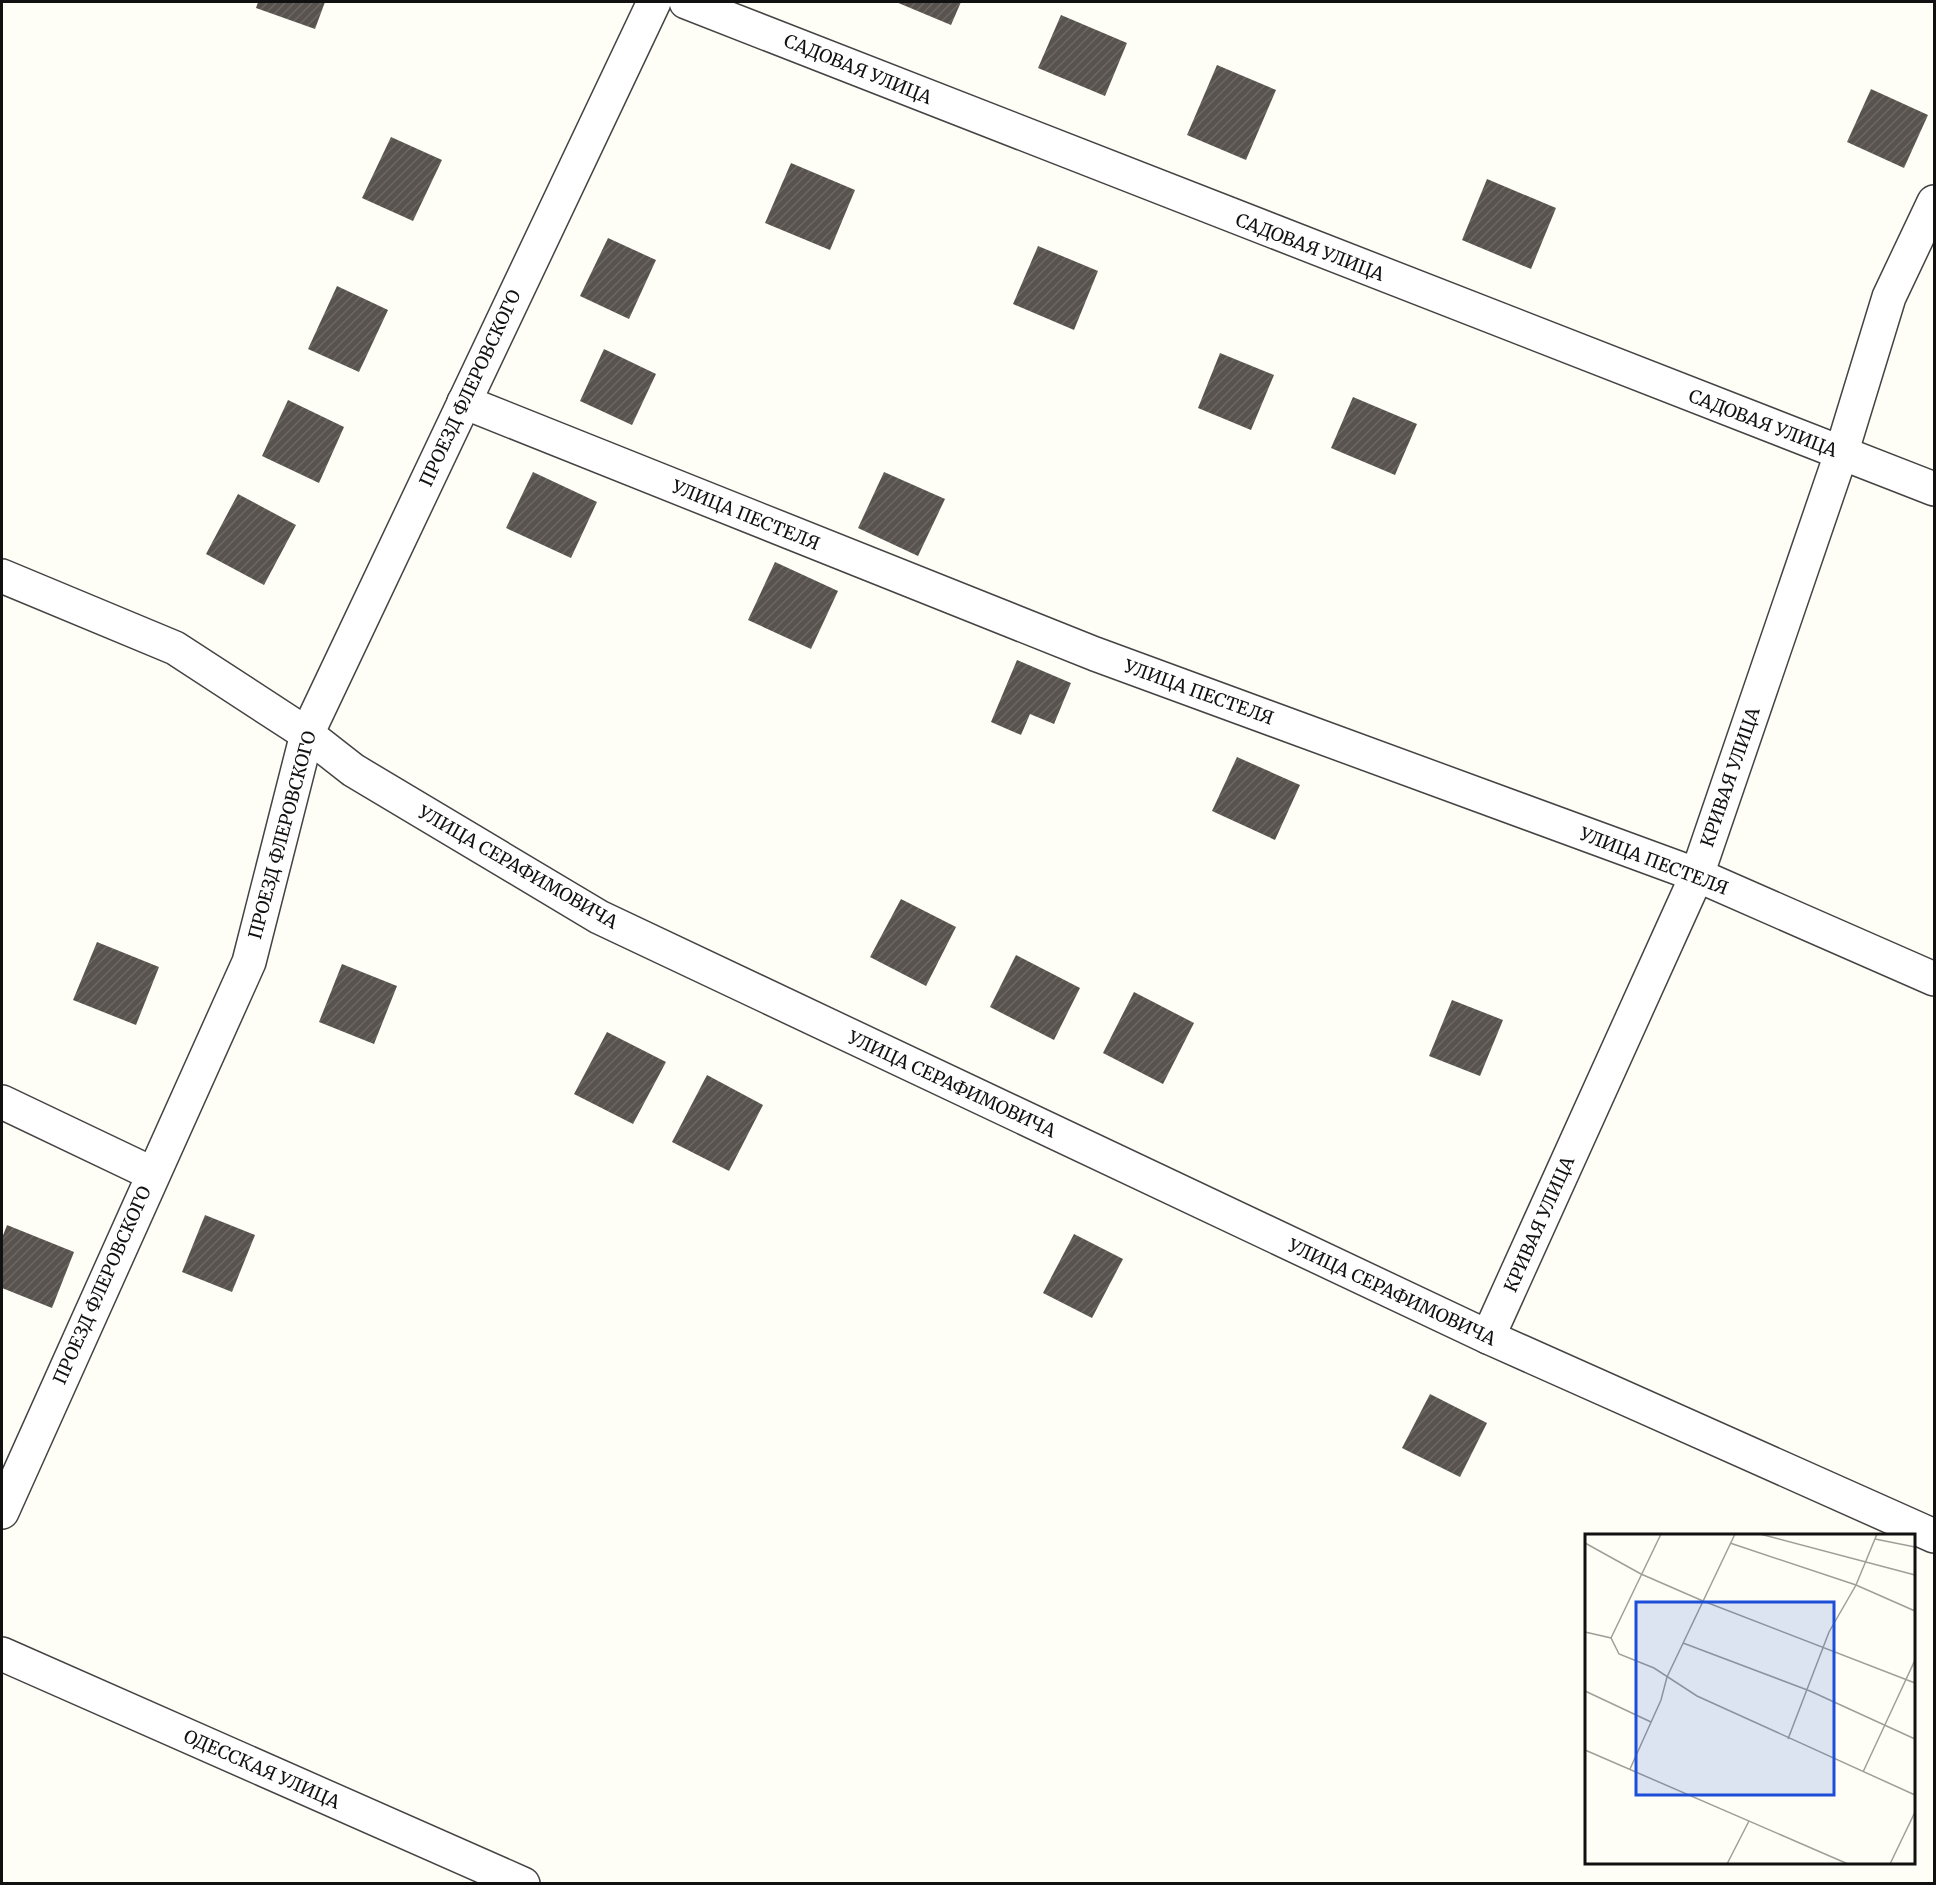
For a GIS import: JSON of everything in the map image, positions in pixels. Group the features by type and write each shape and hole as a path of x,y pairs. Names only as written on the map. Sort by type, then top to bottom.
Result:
{"street":[{"name":"ПРОЕЗД ФЛЕРОВСКОГО","path":"2,1512 151,1173 249,962 307,734 654,2"},
{"name":"САДОВАЯ УЛИЦА","path":"686,2 1935,489"},
{"name":"КРИВАЯ УЛИЦА","path":"1488,1337 1697,875 1842,454 1889,297 1935,202"},
{"name":"УЛИЦА ПЕСТЕЛЯ","path":"464,402 1095,654 1697,875 1935,979"},
{"name":"УЛИЦА СЕРАФИМОВИЧА","path":"2,576 175,648 307,734 353,770 599,917 1488,1337 1935,1536"},
{"path":"2,1102 151,1173"},
{"name":"ОДЕССКАЯ УЛИЦА","path":"2,1654 523,1884"}],"building":[{"path":"258,2 325,2 315,29 256,8"},
{"path":"896,2 961,2 951,25"},
{"path":"1061,15 1127,43 1105,96 1038,68"},
{"path":"1217,65 1276,90 1246,160 1187,135"},
{"path":"1871,89 1928,115 1904,168 1847,142"},
{"path":"391,137 442,160 413,221 362,198"},
{"path":"791,163 855,190 830,250 765,223"},
{"path":"1487,179 1556,208 1531,269 1462,240"},
{"path":"608,238 656,260 629,319 580,296"},
{"path":"1038,246 1098,271 1074,330 1013,304"},
{"path":"337,286 388,310 359,372 308,349"},
{"path":"604,349 656,374 632,425 580,401"},
{"path":"1220,353 1274,375 1251,430 1198,408"},
{"path":"1353,397 1417,424 1395,475 1331,448"},
{"path":"288,400 344,427 319,483 262,456"},
{"path":"533,472 597,502 571,558 506,528"},
{"path":"884,472 945,499 918,556 858,528"},
{"path":"238,494 296,525 264,585 206,554"},
{"path":"775,562 838,591 811,649 748,620"},
{"path":"1017,660 1071,683 1054,724 1030,714 1021,735 991,722"},
{"path":"1237,757 1300,785 1275,840 1212,811"},
{"path":"901,899 956,927 926,986 870,957"},
{"path":"97,942 159,967 136,1025 73,1000"},
{"path":"1016,955 1080,988 1054,1040 990,1007"},
{"path":"342,964 397,986 374,1044 319,1022"},
{"path":"1134,992 1194,1023 1163,1084 1103,1053"},
{"path":"1452,1000 1503,1020 1480,1076 1429,1056"},
{"path":"607,1032 666,1062 633,1124 574,1094"},
{"path":"707,1075 763,1105 729,1171 672,1142"},
{"path":"205,1215 255,1235 232,1292 182,1272"},
{"path":"7,1225 74,1252 52,1308 2,1288 2,1238"},
{"path":"1074,1234 1123,1259 1092,1318 1043,1293"},
{"path":"1430,1394 1487,1423 1460,1477 1402,1448"}]}
